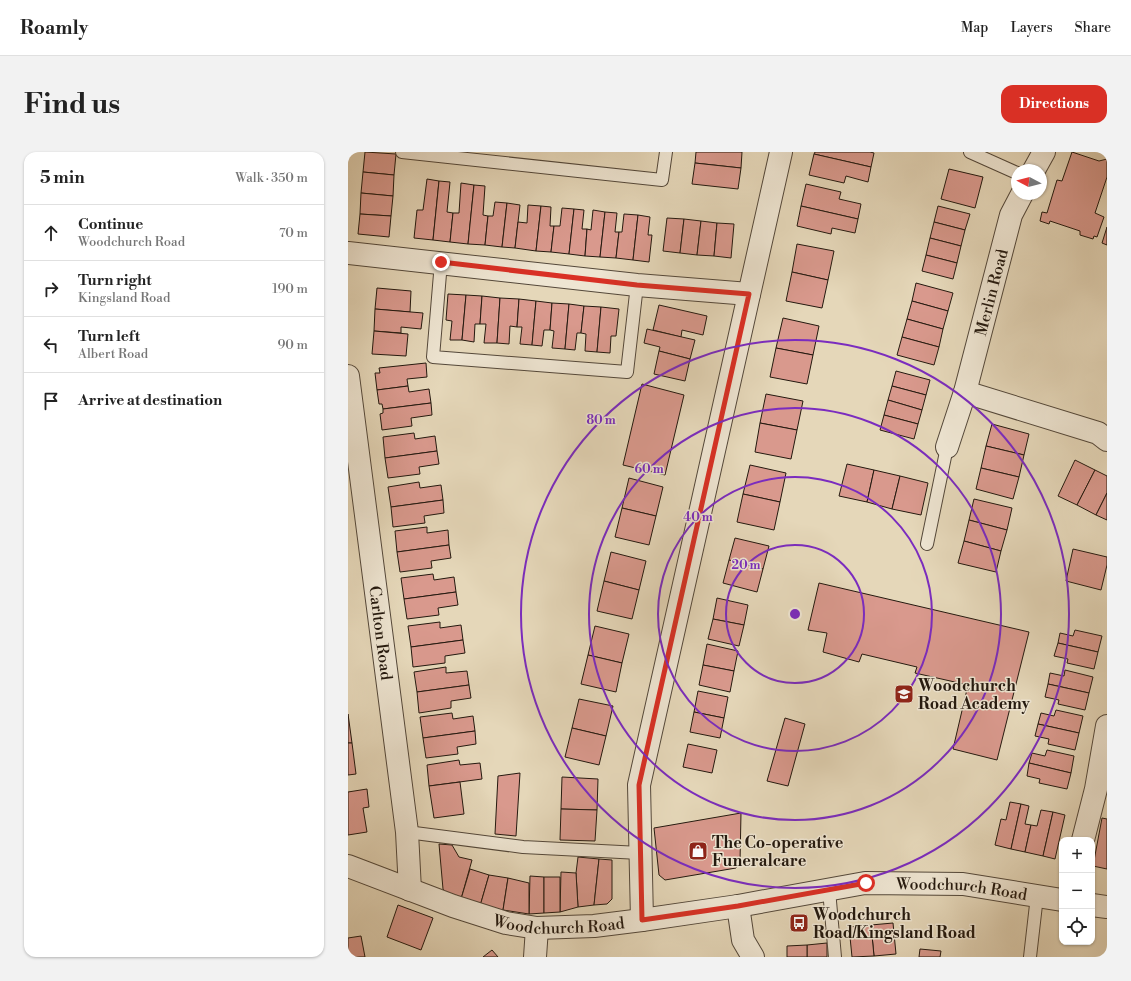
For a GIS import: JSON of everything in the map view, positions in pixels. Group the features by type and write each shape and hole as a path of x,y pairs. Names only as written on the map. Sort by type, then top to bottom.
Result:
{"street":[{"path":"642,920 639,785 781,152"},
{"path":"1037,164 1044,152"},
{"name":"Merlin Road","path":"947,447 965,392 1011,215 1019,200"},
{"path":"348,253 441,262 637,285 749,294"},
{"name":"Carlton Road","path":"348,376 407,832 410,890"},
{"path":"965,392 1098,433 1107,440"},
{"path":"1084,837 1102,790 1107,726"},
{"name":"Woodchurch Road","path":"348,866 410,890 506,923 537,928 594,926 642,920 738,906 866,883 963,884 1059,900"},
{"path":"1095,905 1107,907"},
{"path":"738,906 743,940 753,957"},
{"path":"535,957 537,928"}],"lane":[{"path":"402,152 662,180 666,152"},
{"path":"970,152 1011,170"},
{"path":"441,262 433,357 627,372 637,285"},
{"path":"927,544 947,447"},
{"path":"407,832 524,846 640,853"},
{"path":"829,890 835,957"},
{"path":"1030,957 1037,896"}],"building":[{"path":"365,152 396,154 394,175 363,172"},
{"path":"696,152 742,152 741,168 695,163"},
{"path":"815,152 874,153 871,167 814,154"},
{"path":"1072,152 1099,161 1107,159 1107,177 1095,213 1104,217 1097,237 1094,236 1093,239 1080,235 1080,231 1050,221 1049,224 1040,221 1042,212 1047,213 1057,180 1062,181"},
{"path":"814,154 871,167 868,182 846,176 844,183 809,175"},
{"path":"695,163 741,168 738,189 692,184"},
{"path":"949,169 983,177 975,208 941,199"},
{"path":"363,172 394,175 393,196 361,193"},
{"path":"427,179 439,181 433,240 414,238 417,210 423,210"},
{"path":"439,181 450,182 447,212 453,213 450,242 433,240"},
{"path":"461,183 474,185 468,244 450,242 453,213 459,213"},
{"path":"806,184 841,192 839,199 861,204 858,219 801,206"},
{"path":"474,185 485,186 483,215 488,216 485,245 468,244"},
{"path":"361,193 393,196 391,216 360,214"},
{"path":"495,202 507,203 502,247 485,245 488,216 493,216"},
{"path":"507,203 520,205 515,248 502,247"},
{"path":"528,205 541,206 536,251 515,248 518,222 527,223"},
{"path":"541,206 551,207 550,226 554,226 551,252 536,251"},
{"path":"801,206 858,219 855,233 832,228 831,234 797,226"},
{"path":"938,206 970,214 965,230 934,222"},
{"path":"562,208 574,209 569,254 551,252 554,226 560,226"},
{"path":"574,209 584,210 582,229 587,229 585,256 569,254"},
{"path":"593,210 605,212 600,257 585,256 587,229 591,230"},
{"path":"605,212 617,213 615,232 619,232 616,258 600,257"},
{"path":"360,214 391,216 389,237 358,234"},
{"path":"624,214 638,215 633,260 616,258 619,232 622,232"},
{"path":"638,215 650,217 648,235 652,235 649,262 633,260"},
{"path":"667,218 684,219 680,253 663,251"},
{"path":"684,219 701,221 697,255 680,253"},
{"path":"701,221 717,223 714,256 697,255"},
{"path":"934,222 965,230 961,246 930,238"},
{"path":"717,223 734,224 731,258 714,256"},
{"path":"1107,227 1107,245 1102,243"},
{"path":"930,238 961,246 957,263 926,255"},
{"path":"797,244 834,251 828,280 792,272"},
{"path":"926,255 957,263 953,279 922,271"},
{"path":"792,272 828,280 822,308 786,301"},
{"path":"916,283 953,293 948,311 912,301"},
{"path":"377,288 411,291 410,312 375,309"},
{"path":"448,294 466,295 462,340 450,340 452,321 446,320"},
{"path":"466,295 482,296 480,324 475,324 474,342 462,340"},
{"path":"482,296 500,298 497,343 484,343 486,324 480,324"},
{"path":"500,298 519,299 517,327 510,326 509,344 497,343"},
{"path":"519,299 536,301 532,345 520,344 522,327 517,327"},
{"path":"536,301 552,303 550,330 544,330 542,346 532,345"},
{"path":"912,301 948,311 943,329 907,319"},
{"path":"552,303 569,304 565,349 552,348 554,331 550,330"},
{"path":"569,304 584,306 581,333 577,333 575,350 565,349"},
{"path":"659,305 707,316 703,335 682,330 681,337 653,330"},
{"path":"584,306 601,307 597,352 585,351 586,334 581,333"},
{"path":"601,307 619,309 616,336 611,336 610,353 597,352"},
{"path":"375,309 423,313 421,329 401,327 401,333 374,331"},
{"path":"783,318 819,326 813,355 776,348"},
{"path":"907,319 943,329 939,347 902,337"},
{"path":"647,329 695,340 690,359 659,351 660,347 644,343"},
{"path":"374,331 408,334 406,356 372,354"},
{"path":"902,337 939,347 934,365 897,355"},
{"path":"776,348 813,355 807,384 770,377"},
{"path":"659,351 690,359 685,381 654,374"},
{"path":"426,363 427,377 407,379 408,386 377,390 375,373 380,373 379,368"},
{"path":"896,371 930,380 926,395 892,386"},
{"path":"642,384 684,395 665,475 623,465"},
{"path":"408,386 409,392 429,389 431,403 383,409 382,404 379,404 377,390"},
{"path":"892,386 926,395 922,410 888,400"},
{"path":"766,394 803,401 797,430 760,423"},
{"path":"888,400 922,410 918,424 884,415"},
{"path":"431,403 432,415 411,418 412,426 382,430 380,414 383,413 383,409"},
{"path":"884,415 918,424 914,439 880,430"},
{"path":"760,423 797,430 791,459 755,452"},
{"path":"992,424 1029,434 1024,455 986,446"},
{"path":"414,433 415,439 435,436 437,451 385,458 383,437"},
{"path":"986,446 1024,455 1019,477 981,468"},
{"path":"437,451 439,464 419,467 420,474 388,478 385,458"},
{"path":"1075,460 1095,470 1077,505 1058,496"},
{"path":"847,464 874,470 867,502 839,496"},
{"path":"750,465 786,473 780,502 743,494"},
{"path":"981,468 1019,477 1013,499 976,489"},
{"path":"874,470 900,476 892,509 867,502"},
{"path":"1095,470 1107,476 1107,493 1096,515 1077,505"},
{"path":"900,476 928,483 921,515 892,509"},
{"path":"629,478 663,487 656,516 622,508"},
{"path":"419,482 420,488 441,485 443,500 391,507 388,487"},
{"path":"1107,493 1107,520 1096,515"},
{"path":"743,494 780,502 774,530 737,522"},
{"path":"974,499 1012,508 1007,530 969,520"},
{"path":"443,500 444,513 424,516 425,523 393,527 391,507"},
{"path":"622,508 656,516 649,545 615,537"},
{"path":"969,520 1007,530 1001,551 964,541"},
{"path":"427,527 427,533 448,530 449,545 397,552 395,531"},
{"path":"735,538 769,546 763,569 729,560"},
{"path":"964,541 1001,551 996,572 958,563"},
{"path":"449,545 451,558 431,561 432,568 400,572 397,552"},
{"path":"1073,549 1107,557 1107,565 1101,590 1066,581"},
{"path":"611,552 646,561 639,590 604,581"},
{"path":"729,560 763,569 757,592 723,583"},
{"path":"433,574 434,580 454,577 456,592 404,599 401,578"},
{"path":"604,581 639,590 632,619 597,611"},
{"path":"819,583 1029,632 997,760 953,749 968,685 915,673 917,667 862,654 859,662 823,652 827,633 808,630"},
{"path":"456,592 458,605 438,608 439,615 407,619 404,599"},
{"path":"717,598 748,605 744,625 713,619"},
{"path":"713,619 744,625 739,646 708,639"},
{"path":"440,622 440,628 461,625 463,640 411,647 408,626"},
{"path":"595,626 629,634 622,663 588,655"},
{"path":"1075,630 1102,636 1098,652 1058,643 1060,633 1073,636"},
{"path":"463,640 465,653 445,656 445,663 413,667 411,647"},
{"path":"1058,643 1098,652 1094,669 1067,663 1068,659 1054,656"},
{"path":"707,644 738,651 734,671 703,665"},
{"path":"588,655 622,663 616,692 581,684"},
{"path":"703,665 734,671 730,692 699,685"},
{"path":"446,667 446,673 467,671 469,685 417,692 414,672"},
{"path":"1065,670 1093,677 1089,693 1048,684 1050,673 1064,676"},
{"path":"1048,684 1089,693 1085,710 1058,704 1059,700 1045,697"},
{"path":"469,685 471,698 451,701 451,708 419,713 417,692"},
{"path":"698,691 728,697 724,718 694,712"},
{"path":"579,699 613,706 606,736 572,728"},
{"path":"1056,710 1083,716 1079,733 1038,724 1041,713 1054,716"},
{"path":"694,712 724,718 720,738 690,732"},
{"path":"452,713 453,719 473,716 475,731 423,738 420,717"},
{"path":"348,714 352,743 348,743"},
{"path":"785,718 805,724 788,786 767,781"},
{"path":"1038,724 1079,733 1075,750 1048,744 1049,739 1035,736"},
{"path":"572,728 606,736 599,765 565,757"},
{"path":"475,731 476,744 457,747 458,754 426,758 423,738"},
{"path":"348,743 352,743 356,774 348,775"},
{"path":"688,744 717,750 712,773 683,767"},
{"path":"1047,750 1074,756 1071,773 1029,763 1032,753 1045,756"},
{"path":"459,760 460,765 480,763 482,779 429,786 427,765"},
{"path":"1029,763 1071,773 1067,789 1039,783 1040,779 1027,776"},
{"path":"520,773 516,836 495,834 498,776"},
{"path":"562,777 598,779 597,810 561,809"},
{"path":"460,782 464,814 434,818 429,786"},
{"path":"367,789 369,807 363,808 367,832 348,835 348,792"},
{"path":"1010,802 1021,804 1011,849 995,845 1001,819 1006,820"},
{"path":"1021,804 1029,806 1025,824 1031,825 1025,852 1011,849"},
{"path":"561,809 597,810 595,841 560,840"},
{"path":"1041,810 1053,812 1043,856 1025,852 1031,825 1037,826"},
{"path":"1053,812 1065,815 1055,859 1043,856"},
{"name":"The Co-operative Funeralcare","path":"741,813 740,862 736,868 665,880 659,875 654,828"},
{"path":"1102,818 1107,819 1107,869 1095,866 1095,855"},
{"path":"439,844 452,845 459,857 472,860 461,899 448,895 443,889"},
{"path":"578,857 599,859 594,905 578,907 576,873"},
{"path":"599,859 612,860 612,899 607,904 594,905"},
{"path":"470,869 489,875 480,906 461,899"},
{"path":"561,872 576,873 578,907 560,912"},
{"path":"489,875 508,878 503,910 480,906"},
{"path":"530,876 544,877 544,913 529,914"},
{"path":"544,877 560,877 560,912 544,913"},
{"path":"508,878 529,883 529,914 503,910"},
{"path":"398,905 433,918 421,950 387,937"},
{"path":"893,923 896,954 874,956 871,925"},
{"path":"871,925 874,956 852,957 849,927"},
{"path":"361,936 365,957 348,957 348,938"},
{"path":"827,943 827,957 807,957 807,945"},
{"path":"807,945 807,957 787,957 787,946"},
{"path":"920,949 941,951 940,957 919,957"},
{"path":"492,950 498,957 483,957"}],"place":[{"name":"Woodchurch Road Academy","path":"904,694"},
{"name":"The Co-operative Funeralcare","path":"698,851"},
{"name":"Woodchurch Road/Kingsland Road","path":"799,923"}],"route":[{"path":"441,262 637,285 749,294 639,785 642,920 738,906 866,883"}]}
